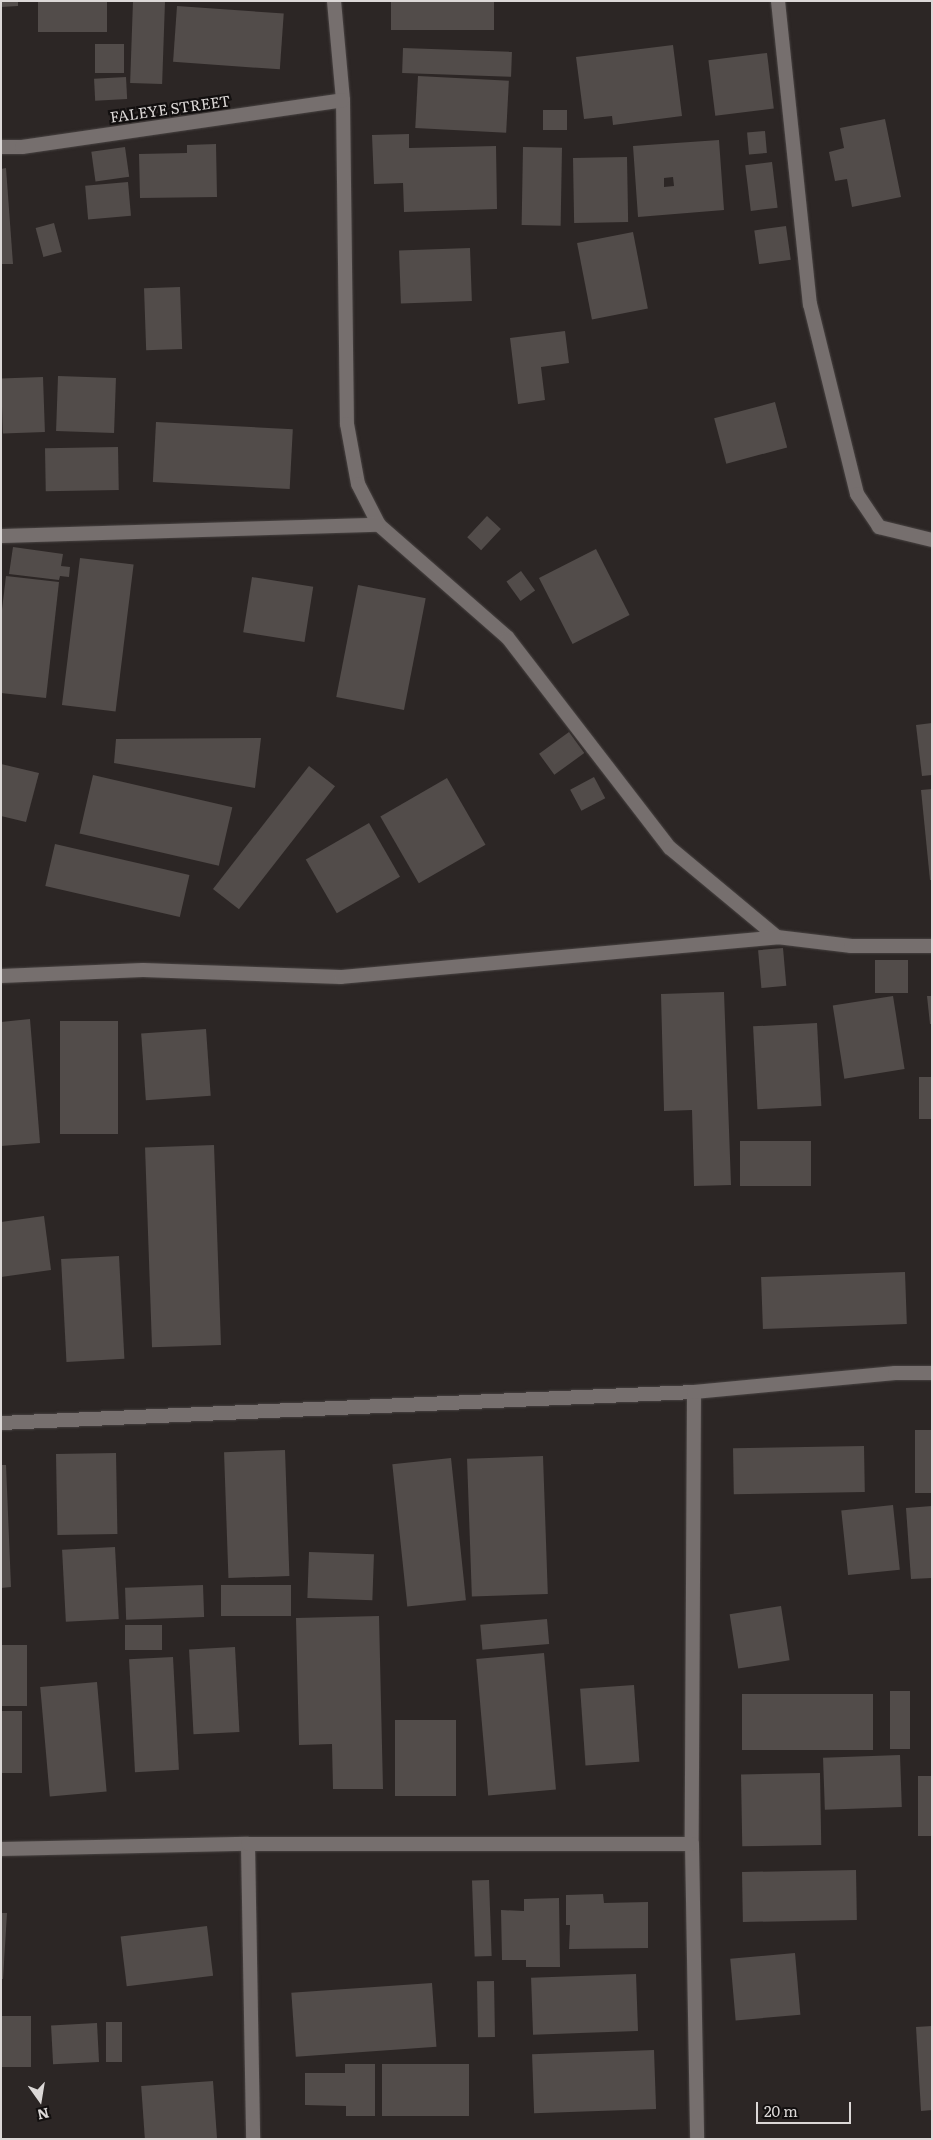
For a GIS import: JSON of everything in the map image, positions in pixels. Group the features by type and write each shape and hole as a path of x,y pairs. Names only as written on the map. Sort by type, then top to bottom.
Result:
{"street":[{"path":"334,1 343,100 347,424 358,484 379,525 508,638 670,848 777,937"},
{"path":"778,1 810,304 857,494 865,510 879,527 932,540"},
{"name":"FALEYE STREET","path":"1,147 22,147 343,100"},
{"path":"1,536 379,525"},
{"path":"1,976 143,970 341,977 777,937 852,946 932,946"},
{"path":"1,1424 694,1392 895,1373 932,1373"},
{"path":"694,1392 692,1844 697,2139"},
{"path":"1,1850 248,1844 692,1844"},
{"path":"248,1844 253,2139"}],"building":[{"path":"1,1 18,1 18,6 1,7"},
{"path":"38,1 107,1 107,32 38,32"},
{"path":"133,1 165,2 162,84 130,83"},
{"path":"391,1 494,1 494,30 391,30"},
{"path":"177,6 284,13 280,69 173,62"},
{"path":"95,44 124,44 124,73 95,73"},
{"path":"673,45 682,116 613,125 612,116 584,119 576,57"},
{"path":"403,48 512,52 511,77 402,73"},
{"path":"767,53 774,109 715,116 708,60"},
{"path":"418,76 509,81 506,133 415,128"},
{"path":"126,77 127,99 95,101 94,79"},
{"path":"543,110 567,110 567,130 543,130"},
{"path":"885,119 901,197 852,207 847,179 835,181 829,152 844,148 840,128"},
{"path":"765,131 767,153 749,154 747,133"},
{"path":"409,134 409,148 496,146 497,209 404,212 403,183 374,184 372,135"},
{"path":"719,140 724,210 638,217 633,146","holes":["673,177 674,186 664,187 664,178"]},
{"path":"216,144 217,197 140,198 139,154 187,153 187,145"},
{"path":"125,147 129,177 96,181 91,152"},
{"path":"523,147 562,148 561,226 522,225"},
{"path":"627,157 628,222 574,223 573,158"},
{"path":"772,162 778,208 751,211 745,165"},
{"path":"6,168 13,264 1,264 1,169"},
{"path":"128,182 131,216 88,220 85,186"},
{"path":"54,223 62,252 43,257 36,228"},
{"path":"786,226 791,260 759,264 754,230"},
{"path":"633,232 648,309 592,319 577,243"},
{"path":"470,248 472,301 401,303 399,250"},
{"path":"180,287 182,349 146,350 144,288"},
{"path":"565,331 569,363 541,367 545,400 518,404 510,338"},
{"path":"58,376 116,378 114,433 56,431"},
{"path":"43,377 45,432 3,433 1,378"},
{"path":"775,402 787,447 726,464 714,418"},
{"path":"156,422 293,429 290,489 153,482"},
{"path":"118,447 119,490 46,491 45,448"},
{"path":"487,516 501,529 481,550 467,537"},
{"path":"13,547 63,554 61,566 70,567 69,577 60,576 59,580 9,574"},
{"path":"596,549 630,615 573,644 539,578"},
{"path":"80,558 134,565 116,711 62,705"},
{"path":"521,571 535,590 521,601 506,582"},
{"path":"6,576 59,582 46,698 1,693 1,618"},
{"path":"252,577 313,587 304,642 243,632"},
{"path":"358,585 426,598 404,710 336,697"},
{"path":"932,723 932,775 922,776 916,725"},
{"path":"569,732 584,753 554,775 539,754"},
{"path":"261,738 255,788 114,763 116,739"},
{"path":"1,764 39,773 26,822 1,816"},
{"path":"309,766 335,786 239,909 213,889"},
{"path":"93,775 232,807 219,866 80,833"},
{"path":"594,777 605,798 581,811 570,790"},
{"path":"447,778 485,845 419,883 380,816"},
{"path":"932,789 932,880 930,880 921,790"},
{"path":"369,823 400,877 337,913 306,860"},
{"path":"55,844 189,875 180,917 45,886"},
{"path":"783,948 786,986 761,988 758,950"},
{"path":"875,960 908,960 908,993 875,993"},
{"path":"724,992 731,1185 694,1186 692,1110 664,1111 661,994"},
{"path":"893,996 905,1069 844,1079 833,1006"},
{"path":"927,996 932,996 932,1024 930,1024"},
{"path":"30,1019 40,1143 1,1146 1,1022"},
{"path":"60,1021 118,1021 118,1134 60,1134"},
{"path":"817,1023 821,1106 757,1109 753,1026"},
{"path":"206,1029 211,1096 146,1100 141,1034"},
{"path":"919,1077 932,1077 932,1119 919,1119"},
{"path":"740,1141 811,1141 811,1186 740,1186"},
{"path":"214,1145 221,1345 152,1347 145,1147"},
{"path":"44,1216 51,1270 1,1277 1,1222"},
{"path":"119,1256 124,1359 66,1362 61,1259"},
{"path":"905,1272 907,1324 763,1329 761,1277"},
{"path":"915,1430 932,1430 932,1493 915,1493"},
{"path":"864,1446 865,1492 734,1494 733,1448"},
{"path":"285,1450 289,1576 228,1578 224,1452"},
{"path":"116,1453 117,1534 57,1535 56,1454"},
{"path":"543,1456 548,1594 472,1597 467,1459"},
{"path":"451,1458 466,1600 407,1606 392,1464"},
{"path":"1,1465 6,1465 11,1587 1,1588"},
{"path":"893,1505 900,1570 848,1575 841,1510"},
{"path":"932,1506 932,1578 911,1579 906,1508"},
{"path":"115,1547 119,1619 66,1622 62,1550"},
{"path":"309,1552 374,1554 372,1600 307,1598"},
{"path":"203,1585 204,1617 126,1620 125,1588"},
{"path":"221,1585 291,1585 291,1616 221,1616"},
{"path":"781,1606 790,1660 738,1668 730,1614"},
{"path":"379,1616 383,1789 333,1789 332,1744 299,1745 296,1618"},
{"path":"547,1619 549,1644 482,1650 480,1625"},
{"path":"125,1625 162,1625 162,1650 125,1650"},
{"path":"1,1645 27,1645 27,1706 1,1706"},
{"path":"235,1647 239,1732 194,1734 189,1649"},
{"path":"544,1653 556,1789 488,1795 476,1659"},
{"path":"173,1657 179,1770 135,1772 129,1659"},
{"path":"97,1682 107,1792 50,1797 40,1687"},
{"path":"634,1685 639,1762 586,1766 580,1689"},
{"path":"890,1691 910,1691 910,1749 890,1749"},
{"path":"742,1694 873,1694 873,1750 742,1750"},
{"path":"1,1711 22,1711 22,1773 1,1773"},
{"path":"395,1720 456,1720 456,1796 395,1796"},
{"path":"900,1755 902,1807 825,1810 823,1758"},
{"path":"820,1773 821,1845 742,1846 741,1774"},
{"path":"918,1776 932,1776 932,1836 918,1836"},
{"path":"856,1870 857,1920 743,1922 742,1872"},
{"path":"489,1880 492,1956 475,1957 472,1881"},
{"path":"603,1894 604,1903 648,1902 648,1948 569,1949 570,1925 566,1925 566,1895"},
{"path":"559,1898 560,1967 526,1967 526,1960 502,1960 501,1910 524,1911 524,1899"},
{"path":"1,1913 7,1913 3,1979 1,1979"},
{"path":"207,1926 213,1976 127,1986 121,1937"},
{"path":"795,1953 800,2015 736,2020 730,1959"},
{"path":"636,1974 638,2031 533,2035 531,1978"},
{"path":"477,1981 494,1981 495,2037 478,2037"},
{"path":"432,1983 436,2047 296,2057 291,1993"},
{"path":"1,2016 31,2016 31,2067 1,2067"},
{"path":"106,2022 122,2022 122,2062 106,2062"},
{"path":"97,2023 99,2062 53,2064 51,2025"},
{"path":"932,2026 932,2110 921,2111 916,2027"},
{"path":"654,2050 656,2109 534,2113 532,2054"},
{"path":"345,2064 375,2064 375,2116 346,2116 346,2106 305,2105 305,2073 345,2073"},
{"path":"382,2064 469,2064 469,2116 382,2116"},
{"path":"213,2081 217,2139 145,2139 141,2086"}]}
